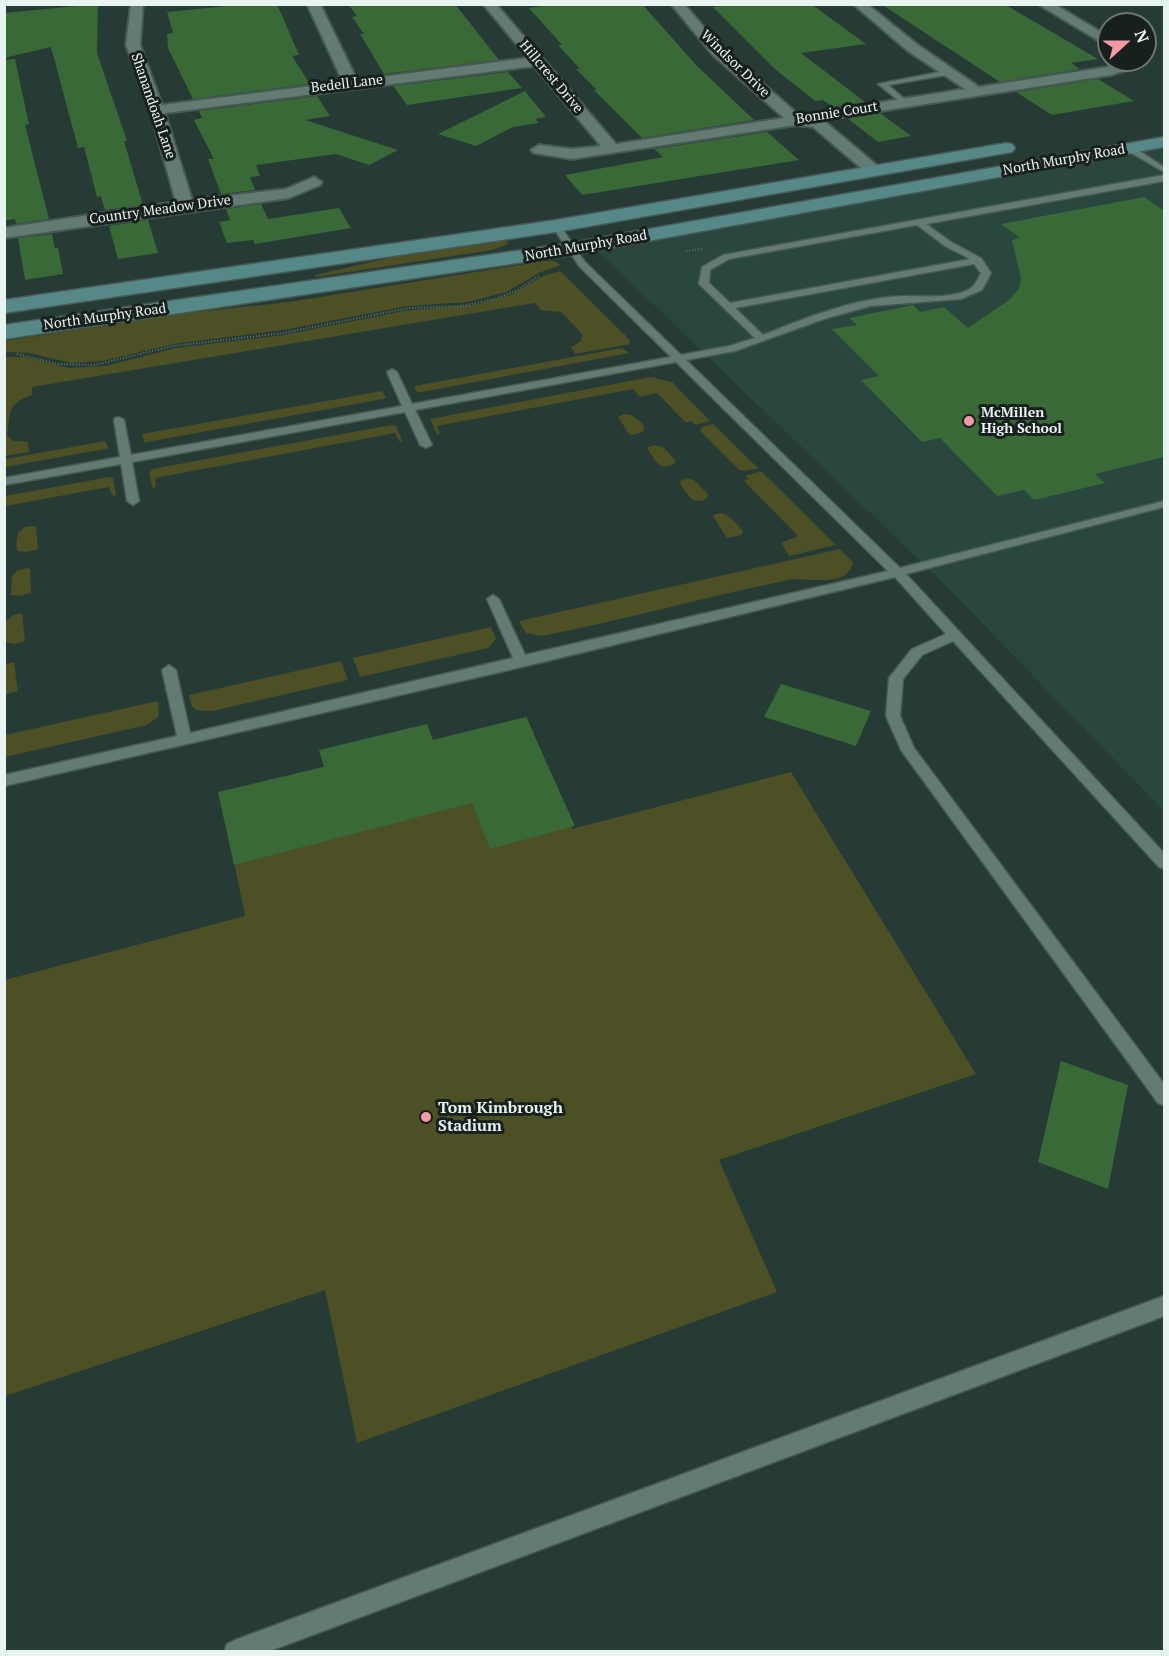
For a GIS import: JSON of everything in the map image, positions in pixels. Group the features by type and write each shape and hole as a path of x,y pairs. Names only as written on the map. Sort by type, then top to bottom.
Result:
{"main road":[{"name":"North Murphy Road","path":"4,332 572,249 1164,142"},
{"name":"North Murphy Road","path":"4,307 555,226 842,168 873,170 1029,144"}],"street":[{"name":"Shanandoah Lane","path":"137,4 133,45 157,110 185,206"},
{"path":"313,4 351,83"},
{"name":"Hillcrest Drive","path":"489,4 612,149"},
{"name":"Windsor Drive","path":"677,4 718,52 795,120 817,123 873,170"},
{"path":"859,4 913,48 970,86 975,92"},
{"path":"1044,4 1097,36"},
{"name":"Bedell Lane","path":"157,110 537,60"},
{"name":"Bonnie Court","path":"539,150 572,154 612,149 1105,72"},
{"name":"Windsor Drive","path":"795,120 794,127 802,134"},
{"name":"Country Meadow Drive","path":"4,233 289,193 314,182"}],"lane":[{"path":"904,103 882,84 950,72"},
{"path":"1129,148 1164,170"},
{"path":"762,339 704,285 705,269 718,260 736,254 1164,178"},
{"path":"4,482 731,349 843,310 886,300 949,297 970,293 979,288 986,278 985,269 978,260 948,244 918,222"},
{"path":"555,226 582,264 898,573 1164,863"},
{"path":"727,307 978,260"},
{"path":"392,372 426,446"},
{"path":"119,420 133,501"},
{"path":"4,781 898,573 1164,504"},
{"path":"493,599 522,662"},
{"path":"955,635 917,652 897,678 893,717 908,750 1164,1097"},
{"path":"169,670 185,740"},
{"path":"236,1652 1164,1306"}],"path":[{"path":"12,355 19,354 58,364 95,365 172,346 283,333 409,308 462,306 495,299 518,290 544,273"}],"shaded area":[{"name":"McMillen High School","path":"1158,146 1164,150 1164,811 946,586 599,252 607,245 994,179"}],"green space":[{"path":"495,239 506,240 508,244 492,250 316,277 315,275 419,251"},
{"path":"554,261 561,265 541,272 506,292 468,302 407,306 284,330 173,344 103,361 71,363 29,353 5,352 5,341 178,314 289,302"},
{"path":"560,271 629,339 630,344 575,354 571,347 581,341 582,334 561,312 541,310 535,303 32,387 32,395 14,405 10,414 7,435 13,441 28,442 29,452 5,456 5,357 25,357 69,368 105,366 176,348 283,335 404,311 479,304 513,294 543,276"},
{"path":"622,348 629,353 422,392 417,392 414,386"},
{"path":"651,377 672,382 710,421 695,425 691,421 686,423 657,393 640,397 633,389 437,426 440,433 437,435 430,419"},
{"path":"382,391 386,398 147,442 144,442 142,434"},
{"path":"624,414 632,415 644,425 644,431 629,434 618,417"},
{"path":"713,424 758,468 739,470 700,431 702,427"},
{"path":"391,425 396,426 403,442 399,441 395,433 155,478 156,486 153,489 149,473 152,469"},
{"path":"106,441 108,448 105,449 5,467 5,459"},
{"path":"654,445 664,448 675,463 665,467 658,464 647,448"},
{"path":"761,471 836,545 789,556 781,543 798,536 744,481 749,479 745,476"},
{"path":"113,478 116,496 112,495 109,487 5,506 5,496"},
{"path":"685,478 694,480 708,494 706,499 697,501 690,497 679,482"},
{"path":"721,513 730,518 743,531 741,535 727,538 713,516"},
{"path":"34,526 38,549 27,552 18,551 16,546 18,533 25,527"},
{"path":"840,549 853,562 849,571 835,579 788,580 541,636 526,633 519,621"},
{"path":"30,569 31,593 20,596 11,595 12,576 18,570"},
{"path":"22,613 25,641 14,644 5,642 6,621"},
{"path":"491,627 496,639 488,648 360,677 353,658"},
{"path":"341,661 348,680 212,711 196,710 191,705 189,695"},
{"path":"14,662 18,691 5,695 5,664"},
{"path":"158,701 159,716 147,725 5,757 5,735"},
{"name":"Tom Kimbrough Stadium","path":"527,717 572,829 791,772 976,1074 719,1160 777,1292 357,1443 325,1290 5,1396 5,980 245,916 220,792"}],"building":[{"path":"98,4 97,53 127,141 124,141 143,205 105,210 101,196 97,197 84,147 78,148 51,47 4,58 4,13"},
{"path":"248,4 277,4 299,55 292,56 310,84 193,99 168,48 167,34 173,33 167,12"},
{"path":"348,4 455,4 499,60 384,74 360,34 364,34 352,17 357,16"},
{"path":"555,4 642,4 696,65 754,120 642,138 594,90 597,90 576,69 580,69 529,8"},
{"path":"740,4 811,4 866,44 801,53 865,102 833,107 823,100 815,101 775,69 713,7"},
{"path":"881,4 1004,4 1097,58 1071,63 1080,69 1000,82"},
{"path":"15,59 29,124 25,125 49,219 16,224 15,219 4,221 4,60"},
{"path":"508,72 522,88 407,105 393,86"},
{"path":"1098,79 1134,101 1052,115 1016,92"},
{"path":"525,91 546,117 535,119 539,123 513,127 476,146 438,134"},
{"path":"317,96 330,116 305,120 398,150 369,165 336,154 256,165 260,176 250,177 255,190 221,194 208,159 214,159 194,120 202,118 199,111"},
{"path":"880,113 911,136 878,142 847,118"},
{"path":"767,132 799,160 582,195 565,175 663,157 654,149"},
{"name":"McMillen High School","path":"1144,197 1164,211 1164,457 1095,474 1105,483 1034,500 1024,490 997,496 940,438 922,442 861,380 879,376 832,329 857,325 849,318 913,305 920,312 944,307 968,328 1009,300 1020,285 1021,278 1012,240 1020,238 1001,224"},
{"path":"261,204 268,219 339,208 351,228 255,244 253,240 227,243 219,222 230,220 226,209"},
{"path":"148,220 158,253 118,259 109,226"},
{"path":"52,234 55,248 58,248 63,274 25,280 18,238"},
{"path":"781,684 871,711 856,746 764,717"},
{"path":"526,717 575,826 490,849 472,803 234,865 218,792 324,767 319,750 427,724 433,740"},
{"path":"1061,1061 1128,1085 1108,1189 1038,1162"}],"place":[{"name":"McMillen High School","path":"969,421"},
{"name":"Tom Kimbrough Stadium","path":"426,1117"}]}
